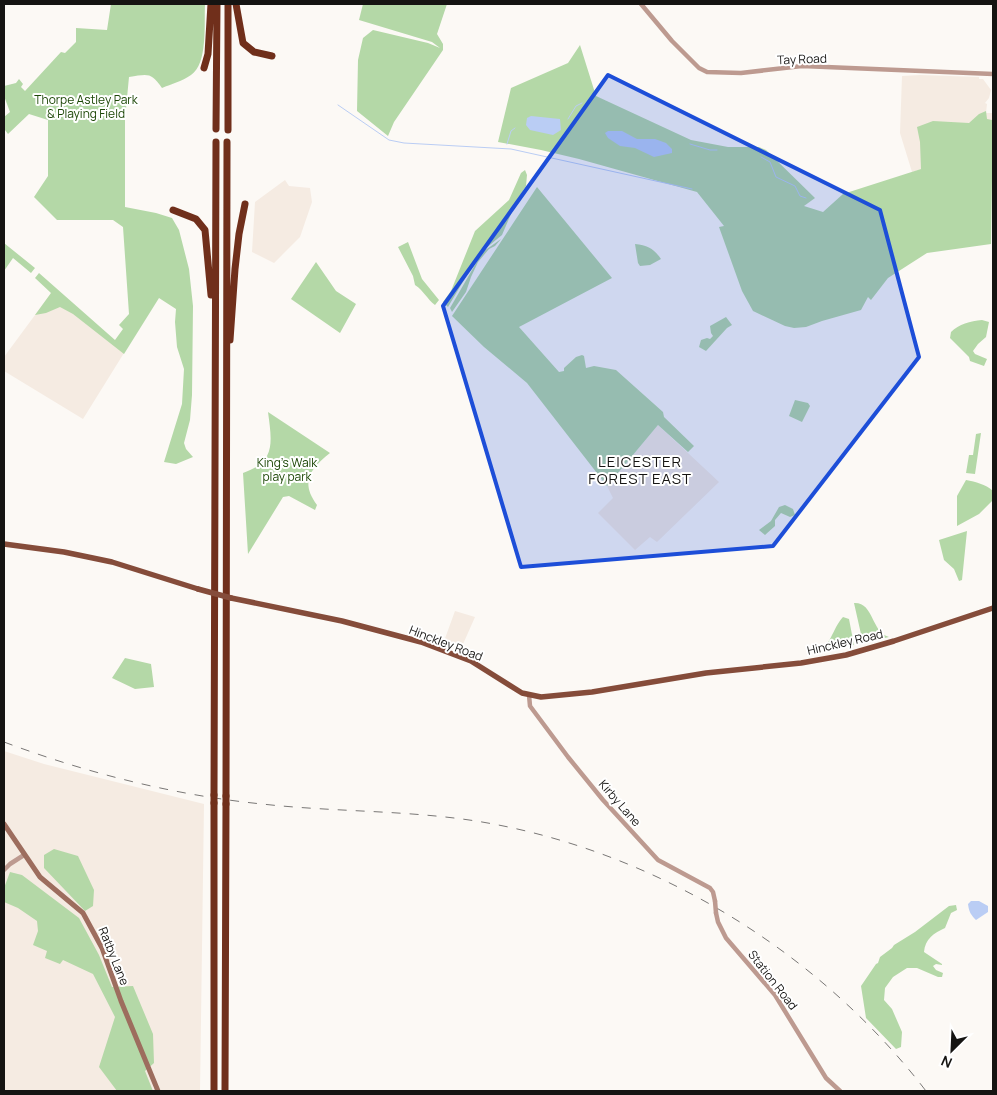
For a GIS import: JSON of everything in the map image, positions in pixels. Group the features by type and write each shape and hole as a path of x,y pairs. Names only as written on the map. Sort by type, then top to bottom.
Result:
{"highway":[{"path":"204,68 208,52 212,4"},
{"path":"216,129 217,4"},
{"path":"228,4 228,130"},
{"path":"236,4 244,43 254,52 272,56"},
{"path":"214,1091 216,142"},
{"path":"225,1091 227,142"},
{"path":"226,382 236,260 245,204"},
{"path":"173,210 196,218 204,230 215,330"}],"main road":[{"name":"Hinckley Road","path":"4,544 64,552 112,562 242,601 342,621 421,642 471,661 515,690 529,695 546,697 576,695 701,674 801,662 846,654 894,642 993,608"},
{"name":"Ratby Lane","path":"4,824 40,877 83,913 102,948 120,1001 158,1091"}],"street":[{"name":"Tay Road","path":"640,4 691,60 699,68 707,72 740,73 802,66 993,74"},
{"name":"Kirby Lane","path":"529,695 530,706 544,725 580,772 634,834 658,860 710,888 715,901"},
{"path":"4,870 24,855"},
{"name":"Station Road","path":"715,901 718,922 726,938 775,995 826,1078 840,1091"}],"highlighted area":[{"path":"608,75 880,210 919,357 773,546 521,567 443,306"}],"shaded area":[{"path":"902,76 979,77 979,79 983,79 991,90 989,98 985,103 987,104 986,113 993,113 989,148 912,172 900,133"},
{"path":"285,180 289,186 310,188 312,202 300,237 274,263 252,252 255,202"},
{"path":"52,292 124,353 83,419 4,371 4,357"},
{"path":"658,425 719,482 657,542 650,537 635,550 598,513 613,498 607,486"},
{"path":"455,611 475,617 460,651 443,644"},
{"path":"4,751 44,764 204,804 200,1091 4,1091"}],"green space":[{"name":"Thorpe Astley Park & Playing Field","path":"111,4 205,4 203,53 196,70 184,79 162,88 155,79 148,75 129,77 125,119 125,207 172,218 179,230 189,269 193,306 192,395 190,420 184,443 186,449 193,457 176,464 164,462 182,404 184,369 177,347 176,309 159,298 124,354 73,314 60,307 35,315 51,293 35,278 39,273 115,340 123,329 119,325 129,314 123,227 113,220 57,220 34,197 48,176 48,120 29,114 8,134 5,130 4,132 4,117 10,112 4,96 4,86 16,83 19,79 23,84 21,87 25,91 61,52 65,53 76,42 76,28 107,30"},
{"path":"363,4 447,4 437,34 443,44 443,50 394,122 388,136 357,111 358,60 363,38 373,30 428,43 440,48 432,42 359,20"},
{"path":"580,45 596,96 691,140 728,147 759,147 766,150 815,198 804,206 823,212 843,194 921,169 920,142 917,127 933,121 969,123 979,114 986,111 987,119 992,120 993,117 991,244 927,253 888,278 871,300 868,297 861,310 806,327 794,328 785,326 753,311 742,291 719,227 724,226 697,192 579,159 498,142 511,88 568,63"},
{"path":"525,170 527,175 526,186 517,200 502,235 480,253 448,307 443,302 451,291 475,231 509,200 521,173"},
{"path":"537,187 612,278 519,327 559,372 564,371 564,368 576,357 582,355 584,356 586,368 594,366 616,370 663,412 664,417 694,446 688,452 658,425 607,486 527,383 484,347 452,316"},
{"path":"501,239 478,262 466,292 452,312 450,308 479,258 484,251"},
{"path":"408,242 422,279 439,300 435,305 415,285 413,276 398,247"},
{"path":"4,243 35,268 31,273 13,258 4,271"},
{"path":"635,244 650,248 661,259 650,265 640,266"},
{"path":"316,262 336,291 356,304 340,333 291,299"},
{"path":"726,317 732,325 706,351 699,347 701,340 710,339 713,336 710,326"},
{"path":"982,320 989,322 986,337 973,351 975,354 987,359 984,366 970,361 969,357 950,338 951,332 961,325"},
{"path":"795,400 808,403 810,406 802,422 789,416"},
{"name":"King's Walk play park","path":"268,412 330,453 313,470 308,483 312,497 317,505 315,510 289,496 283,497 248,554 243,473 261,463 269,450 271,442"},
{"path":"981,433 975,474 966,473 969,455 973,455 976,434"},
{"path":"966,480 980,484 993,491 993,500 979,514 957,526 957,496"},
{"path":"785,505 793,509 795,515 790,517 781,513 775,520 775,526 765,535 759,530 771,521 779,507"},
{"path":"967,531 962,580 959,581 954,569 944,560 939,540"},
{"path":"854,603 865,607 883,634 889,637 863,643"},
{"path":"843,617 849,619 854,645 815,654 825,647"},
{"path":"125,658 151,664 154,687 135,689 112,678"},
{"path":"54,849 78,856 94,890 93,906 85,911 44,868 44,855"},
{"path":"10,872 22,875 79,918 99,955 112,987 133,986 153,1034 154,1063 145,1071 153,1091 117,1091 99,1067 115,1017 93,974 63,960 60,964 45,958 47,951 33,945 38,931 37,921 18,908 4,902 4,888"},
{"path":"956,905 957,910 951,913 945,928 931,937 926,943 924,952 942,964 933,966 936,970 943,973 942,977 917,968 907,968 893,977 885,988 884,1000 892,1009 902,1032 901,1047 896,1049 866,1018 861,986 878,963 880,957 894,945 915,932 949,906"}],"water":[{"path":"531,116 560,119 561,130 553,135 530,130 526,125 527,118"},
{"path":"608,131 622,131 637,139 655,139 666,143 672,149 672,153 654,157 635,148 620,146 608,138 605,133"},
{"path":"971,901 979,901 988,906 988,912 976,920 969,909 968,904"}],"waterway":[{"path":"568,119 576,106 582,103"},
{"path":"338,105 389,140 404,143 511,149 692,189"},
{"path":"507,144 511,131 515,128"},
{"path":"690,144 710,150 717,150"},
{"path":"761,157 770,162 776,177 795,186 800,196 806,198"}],"railway":[{"path":"4,742 67,764 163,789 229,800 289,807 423,815 476,821 541,835 605,855 667,882 726,914 782,951 835,993 883,1040 926,1091"}],"district":[{"name":"LEICESTER FOREST EAST","path":"640,470"}]}
